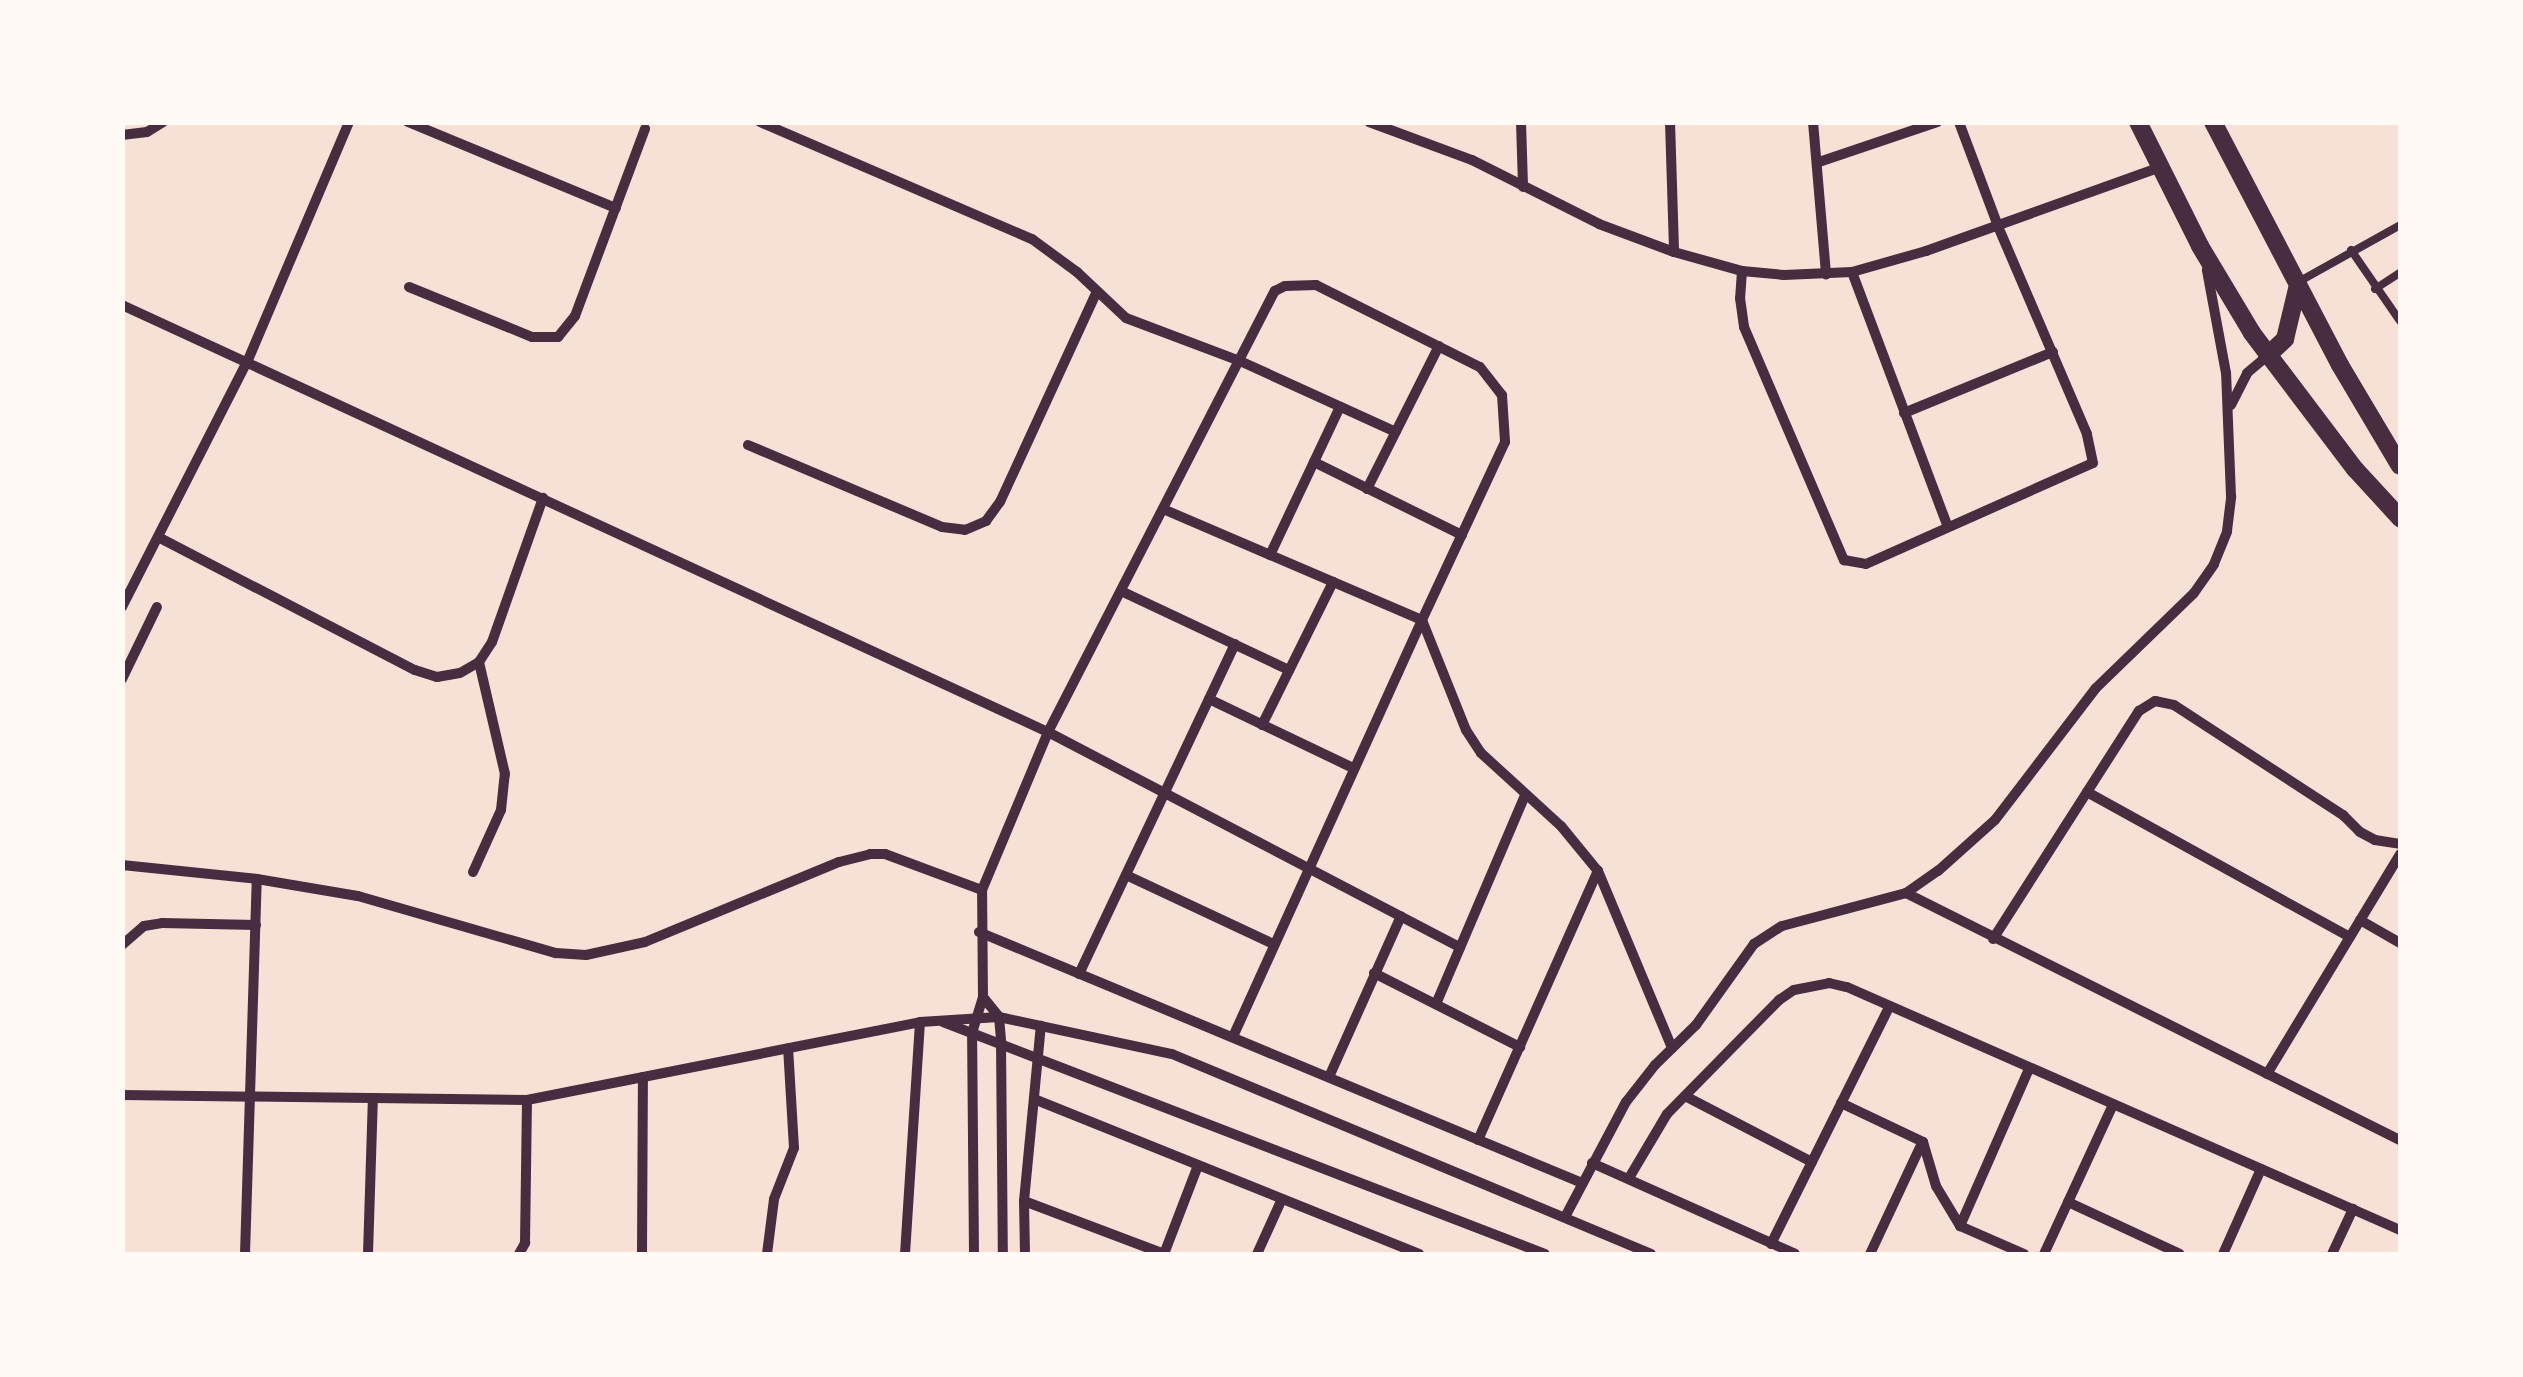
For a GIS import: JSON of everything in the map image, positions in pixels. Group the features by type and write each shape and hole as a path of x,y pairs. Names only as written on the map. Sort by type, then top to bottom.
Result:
{"street":[{"path":"122,135 147,132 163,122"},
{"path":"122,606 248,360 349,122"},
{"path":"408,122 616,208"},
{"path":"760,122 1032,239 1077,272 1126,318 1240,361 1396,432"},
{"path":"1369,122 1414,137 1599,224 1674,252 1742,271 1852,272 1998,226 2160,167"},
{"path":"1414,122 1414,137"},
{"path":"1521,122 1523,186"},
{"path":"1670,122 1674,252"},
{"path":"1813,122 1826,274"},
{"path":"1819,162 1937,122"},
{"path":"1742,271 1744,327 1838,554 1844,560 1866,564 2093,463 2087,434 1998,226 1960,122"},
{"path":"2138,122 2200,246 2267,356 2355,469 2400,518"},
{"path":"2213,122 2400,466"},
{"path":"409,287 532,336 558,337 575,316 646,128"},
{"path":"1565,1217 1626,1102 1696,1024 1754,944 1782,926 1906,893 1938,872 1995,820 2096,688 2194,594 2214,564 2227,531 2231,496 2228,416 2221,330 2200,246"},
{"path":"1852,272 1948,527"},
{"path":"974,1254 972,1033 974,1016 983,997 979,932 982,890 1048,732 1275,291 1295,283 1316,285 1480,366 1495,382 1506,409 1504,442 1306,867 1232,1037"},
{"path":"2228,416 2240,384 2285,338 2298,284"},
{"path":"748,444 942,527 965,530 986,521 1000,502 1096,293"},
{"path":"122,304 1048,732 1460,947"},
{"path":"1367,489 1439,346"},
{"path":"1904,413 2052,352"},
{"path":"1270,556 1340,407"},
{"path":"1314,462 1462,535"},
{"path":"160,538 415,670 448,675 480,662 492,642 543,498"},
{"path":"1162,510 1422,620 1466,730 1525,795 1560,826 1598,871 1672,1048"},
{"path":"122,577 136,582"},
{"path":"1262,725 1333,582"},
{"path":"1121,590 1289,670"},
{"path":"122,679 158,606"},
{"path":"1080,974 1235,644"},
{"path":"473,872 501,810 505,774 480,662"},
{"path":"1209,700 1353,768"},
{"path":"1994,939 2146,704 2165,701 2343,815 2360,832 2400,844"},
{"path":"2087,792 2350,936"},
{"path":"1436,1004 1525,795"},
{"path":"122,865 257,879 358,896 556,953 586,955 645,942 839,862 870,854 885,854 982,890"},
{"path":"2266,1074 2400,854"},
{"path":"1478,1140 1598,871"},
{"path":"1126,876 1273,944"},
{"path":"245,1254 257,879"},
{"path":"1906,893 2400,1140"},
{"path":"1328,1077 1401,916"},
{"path":"2360,920 2400,943"},
{"path":"122,946 144,926 162,923 256,925"},
{"path":"979,932 1582,1183"},
{"path":"1374,973 1520,1047"},
{"path":"1628,1178 1652,1135 1685,1096 1794,990 1830,983 2400,1230"},
{"path":"983,997 999,1018 1001,1042 1003,1254"},
{"path":"1772,1244 1889,1006"},
{"path":"122,1095 527,1100 920,1022 974,1016 999,1018 1172,1054 1651,1254"},
{"path":"938,1020 1545,1254"},
{"path":"904,1254 920,1022"},
{"path":"1026,1254 1024,1201 1041,1026"},
{"path":"767,1254 774,1200 794,1148 788,1048"},
{"path":"1960,1226 2030,1070"},
{"path":"642,1254 644,1076"},
{"path":"1685,1096 1812,1162"},
{"path":"368,1254 373,1098"},
{"path":"1034,1099 1197,1168 1419,1254"},
{"path":"518,1254 525,1242 527,1100"},
{"path":"1841,1103 1923,1142 1936,1186 1960,1226 2024,1254"},
{"path":"2044,1254 2114,1104"},
{"path":"1870,1254 1923,1142"},
{"path":"1592,1163 1795,1254"},
{"path":"1024,1201 1164,1254 1197,1168"},
{"path":"2223,1254 2261,1169"},
{"path":"1258,1254 1281,1201"},
{"path":"2068,1202 2154,1249 2180,1254"},
{"path":"2332,1254 2352,1209"}],"lane":[{"path":"2298,284 2306,275 2400,225"},
{"path":"2351,250 2400,321"},
{"path":"2375,289 2400,274"}]}
